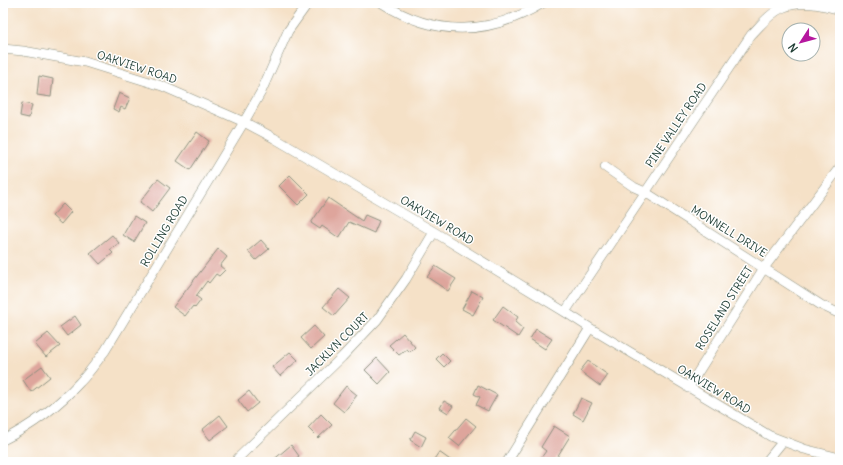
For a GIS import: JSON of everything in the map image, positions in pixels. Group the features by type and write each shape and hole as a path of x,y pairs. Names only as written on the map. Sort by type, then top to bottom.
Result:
{"street":[{"name":"ROLLING ROAD","path":"3,440 19,432 54,407 82,381 105,350 244,122 261,92 288,31 308,3"},
{"path":"382,3 395,12 418,21 449,28 476,28 498,24 543,3"},
{"name":"PINE VALLEY ROAD","path":"565,312 751,35 765,20 781,8 800,4 821,4 840,10"},
{"name":"OAKVIEW ROAD","path":"3,49 85,62 148,81 244,122 434,232 688,388 770,436 816,453 840,458"},
{"name":"MONNELL DRIVE","path":"605,167 634,187 645,192 820,304 840,314"},
{"name":"ROSELAND STREET","path":"688,388 764,268 840,167"},
{"name":"JACKLYN COURT","path":"238,458 342,357 377,320 406,279 434,232"},
{"path":"507,462 590,328"},
{"path":"766,462 783,441"}],"building":[{"path":"39,76 53,79 51,97 37,95"},
{"path":"119,93 130,98 125,109 121,107 119,112 113,109"},
{"path":"22,103 32,105 29,118 20,116"},
{"path":"197,132 209,141 190,170 177,161"},
{"path":"290,175 309,194 298,205 279,186"},
{"path":"158,179 170,188 152,212 140,202"},
{"path":"328,198 362,221 365,215 379,221 374,233 349,222 339,238 322,226 320,229 311,223"},
{"path":"63,204 71,212 61,224 52,216"},
{"path":"134,216 145,223 134,242 123,235"},
{"path":"112,235 119,243 110,250 113,253 100,264 90,253"},
{"path":"261,240 269,249 256,260 248,251"},
{"path":"218,249 227,257 220,266 225,270 219,276 216,274 209,283 207,281 196,296 201,300 195,308 193,306 185,316 173,307"},
{"path":"435,266 456,279 448,291 427,277"},
{"path":"339,289 350,298 334,316 323,307"},
{"path":"472,291 483,297 473,315 462,309"},
{"path":"503,306 518,317 515,322 523,329 518,337 493,320"},
{"path":"75,316 81,325 67,336 60,327"},
{"path":"314,326 324,337 311,349 301,338"},
{"path":"536,329 552,339 545,349 530,339"},
{"path":"48,333 60,346 46,357 35,344"},
{"path":"403,333 415,347 410,352 407,349 399,355 389,345"},
{"path":"290,352 298,360 280,376 272,367"},
{"path":"442,353 450,361 444,367 436,359"},
{"path":"377,358 390,372 379,384 365,370"},
{"path":"588,361 608,375 600,386 580,371"},
{"path":"42,366 50,377 31,392 23,380"},
{"path":"478,385 497,395 488,411 476,405 480,397 474,394"},
{"path":"346,386 357,395 344,412 333,403"},
{"path":"249,391 258,403 247,412 238,400"},
{"path":"581,398 592,403 583,420 573,414"},
{"path":"444,401 453,406 448,413 440,408"},
{"path":"321,414 332,425 318,438 308,428"},
{"path":"220,415 228,426 210,440 202,430"},
{"path":"466,418 476,426 459,446 449,438"},
{"path":"554,426 570,436 554,462 538,462 546,451 541,447"},
{"path":"415,431 426,437 421,447 410,440"},
{"path":"291,445 299,456 292,462 271,462"},
{"path":"439,452 453,462 432,462"}]}
